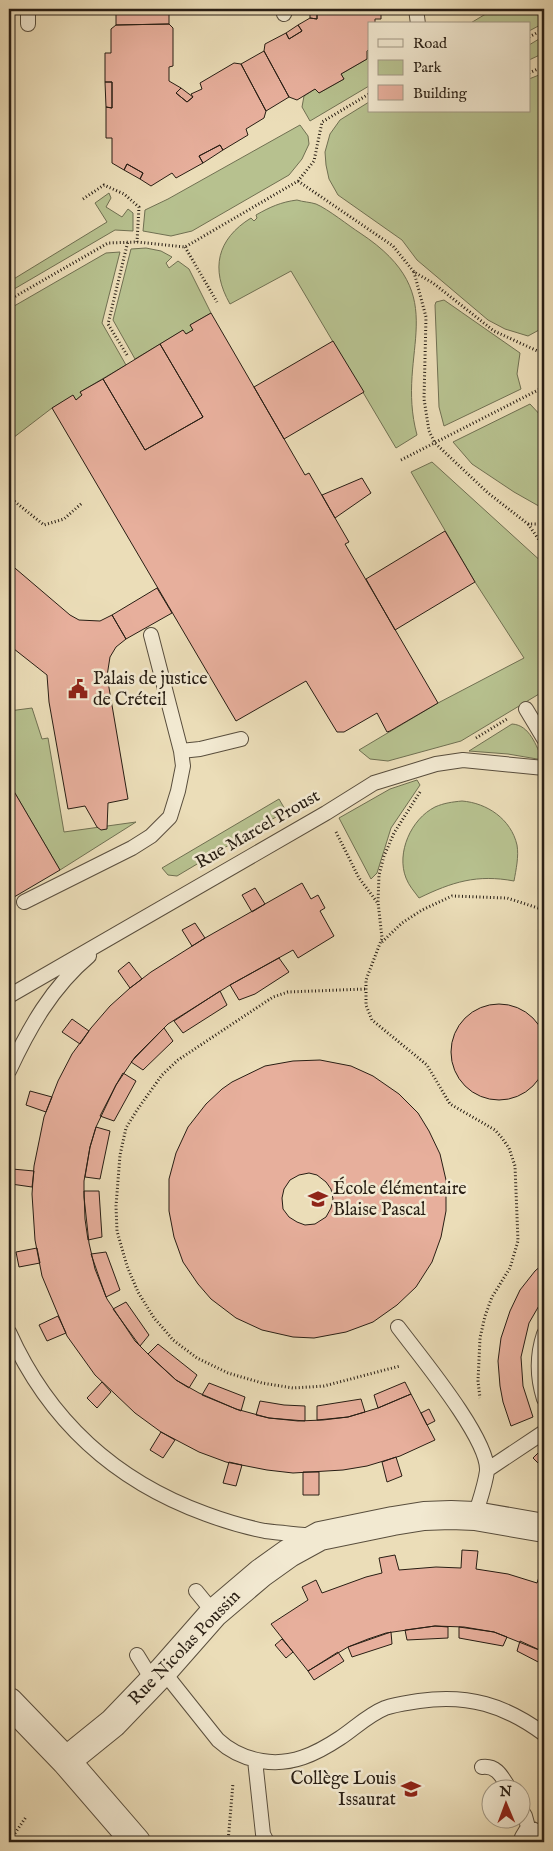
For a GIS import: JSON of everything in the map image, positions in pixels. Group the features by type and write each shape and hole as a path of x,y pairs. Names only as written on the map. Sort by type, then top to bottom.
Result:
{"street":[{"name":"Rue Nicolas Poussin","path":"66,1761 113,1723 214,1613 260,1573 320,1536 424,1516 451,1514 476,1516 544,1528"},
{"path":"9,1702 66,1761 136,1842"}],"lane":[{"path":"28,9 28,24"},
{"path":"416,9 418,22"},
{"path":"24,902 132,848 151,836 170,817 183,766 181,751 152,635"},
{"path":"526,709 544,740"},
{"path":"181,751 200,749 241,739"},
{"name":"Rue Marcel Proust","path":"9,996 326,813 374,783 436,764 463,760 544,768"},
{"path":"9,1071 21,1045 44,1005 79,964 116,933"},
{"path":"398,1327 474,1432 483,1452 487,1470 476,1516"},
{"path":"9,1332 21,1359 50,1404 86,1444 129,1477 176,1503 226,1521 264,1531 320,1536"},
{"path":"544,1334 538,1366 540,1388 544,1399"},
{"path":"487,1470 544,1432"},
{"path":"196,1591 214,1613"},
{"path":"137,1655 229,1750 255,1760 272,1763 298,1760 339,1738 384,1709 424,1700 459,1699 486,1704 523,1718 544,1734"},
{"path":"255,1760 263,1834 267,1842"},
{"path":"482,1767 492,1767 503,1778"},
{"path":"525,1828 525,1832 539,1832 544,1840"}],"path":[{"path":"530,36 544,29"},
{"path":"530,73 544,66"},
{"path":"9,300 108,243 128,241 185,247 298,181 314,161 322,122 368,95"},
{"path":"298,181 392,246 414,272 433,283 494,331 544,354"},
{"path":"84,198 104,185 124,194 139,207 137,242"},
{"path":"127,355 108,324 128,241"},
{"path":"185,247 217,302"},
{"path":"414,272 426,317 424,399 429,431 435,443 488,493 528,524 544,547"},
{"path":"401,460 544,387"},
{"path":"9,497 44,525 64,520 82,503"},
{"path":"528,524 544,524"},
{"path":"471,741 526,709"},
{"path":"382,942 378,902 379,875 384,856 394,833 421,792"},
{"path":"326,813 359,878 378,902"},
{"path":"481,1400 478,1380 480,1347 485,1316 492,1296 510,1268 518,1241 515,1204 516,1176 513,1156 500,1135 450,1104 427,1065 372,1020 366,1005 365,989 368,972 382,942 402,923 422,910 452,896 507,898 544,910"},
{"path":"365,989 288,992 272,997 178,1060 162,1075 126,1128 120,1154 116,1206 117,1231 127,1266 138,1292 154,1318 173,1340 197,1358 228,1373 262,1383 293,1388 324,1386 422,1360"},
{"path":"228,1842 233,1781"},
{"path":"9,1842 26,1817"}],"green space":[{"path":"494,9 544,9 544,23 530,30 530,22 472,22"},
{"path":"544,36 544,53 530,60 530,44"},
{"path":"367,51 368,87 310,121 302,107 304,96 315,89 319,93 344,79 341,74 367,59"},
{"path":"544,73 544,324 539,330 528,336 505,329 488,320 417,260 402,240 338,195 329,179 325,152 330,134 340,120 368,103 368,112 530,112 530,79"},
{"path":"300,125 308,136 309,144 302,159 289,175 192,231 171,236 143,231 145,210"},
{"path":"109,193 111,198 106,207 122,217 128,209 133,213 133,231 115,230 9,292 9,278 12,280 107,222 95,203"},
{"path":"297,200 321,206 360,233 389,257 407,280 415,303 416,326 412,405 417,435 396,448 291,271 230,304 224,291 220,279 220,256 224,245 231,235 251,218 254,221 257,218 256,215 261,212 271,207"},
{"path":"146,248 161,251 172,257 166,263 169,268 178,261 189,269 211,313 190,325 193,330 186,334 182,331 135,359 113,320 131,249"},
{"path":"120,252 102,323 126,365 80,392 82,395 76,400 73,396 52,408 9,441 9,309 106,253"},
{"path":"444,300 520,353 517,374 521,389 444,426 439,407 435,305 436,302"},
{"path":"530,404 544,419 544,509 472,464 453,442"},
{"path":"432,462 544,564 544,691 461,741 388,761 370,759 359,750 438,703 524,658 475,582 411,472"},
{"path":"32,708 42,739 48,738 64,832 136,822 60,870 9,783 9,711"},
{"path":"512,724 518,725 528,732 543,760 508,754 469,751"},
{"path":"417,780 420,785 391,828 377,873 371,879 339,818 390,789"},
{"path":"279,799 286,811 177,876 168,875 162,868"},
{"path":"451,802 471,802 489,809 504,820 509,827 518,849 514,881 488,878 476,879 454,884 419,898 409,884 403,868 404,848 408,838 413,828 426,812"}],"building":[{"path":"116,9 169,9 169,24 116,25"},
{"path":"310,9 317,9 317,19 310,18"},
{"path":"317,9 381,9 381,19 375,19 375,22 368,22 367,59 341,74 344,79 319,93 315,89 297,100 289,97 264,51 265,44 286,33 289,39 302,31 298,25 310,18 317,19"},
{"path":"169,24 173,28 173,66 169,67 169,81 181,88 176,93 187,102 193,97 191,94 202,89 200,83 234,63 241,64 266,111 264,118 246,129 248,135 223,150 220,145 199,156 203,163 176,178 172,173 151,186 140,179 143,173 127,164 124,170 112,163 112,138 106,138 106,107 112,108 112,82 105,82 105,53 111,53 111,29 116,25"},
{"path":"298,25 302,31 289,39 286,33"},
{"path":"264,51 289,97 266,111 241,64"},
{"path":"105,82 112,82 112,108 106,107"},
{"path":"181,88 193,97 187,102 176,93"},
{"path":"220,145 223,150 203,163 199,156"},
{"path":"127,164 143,173 140,179 124,170"},
{"path":"211,313 305,475 309,473 349,542 345,544 438,703 390,731 387,732 377,713 344,732 337,732 306,681 236,721 52,408 73,395 76,400 82,395 80,392 103,379 145,450 203,417 160,344 183,330 186,334 193,330 190,325"},
{"path":"333,341 364,392 284,439 254,387"},
{"path":"160,344 203,417 145,450 103,379"},
{"path":"362,478 371,493 335,518 322,495"},
{"path":"445,531 475,582 395,630 366,579"},
{"name":"Palais de justice de Créteil","path":"9,563 70,615 79,620 100,621 112,615 126,639 116,647 110,657 107,676 128,799 108,803 107,829 101,830 97,827 85,806 68,809 49,702 47,675 9,645"},
{"path":"157,588 172,613 126,639 112,615"},
{"path":"12,788 60,870 9,900 9,790"},
{"path":"302,883 311,899 318,895 325,908 320,911 334,936 298,958 293,950 230,985 168,1024 135,1057 116,1085 96,1127 90,1147 84,1181 89,1243 95,1269 107,1299 135,1341 176,1380 199,1393 236,1409 269,1418 298,1421 348,1417 378,1408 411,1394 435,1440 400,1456 367,1466 343,1470 293,1473 226,1462 199,1452 161,1432 135,1413 95,1375 67,1336 42,1276 35,1240 32,1194 34,1166 44,1117 58,1081 72,1054 110,1006 151,972 205,938"},
{"path":"255,888 265,904 252,912 242,895"},
{"path":"195,923 205,938 192,946 182,930"},
{"path":"279,958 289,972 255,994 239,1000 230,985"},
{"path":"129,962 142,979 130,988 118,971"},
{"path":"220,991 227,1005 183,1033 174,1021"},
{"path":"490,1004 508,1004 526,1012 539,1025 547,1043 544,1071 526,1092 508,1100 490,1100 472,1092 459,1079 451,1061 451,1043 459,1025 472,1012"},
{"path":"72,1019 89,1031 80,1044 62,1032"},
{"path":"164,1028 173,1041 143,1070 131,1062"},
{"name":"École élémentaire Blaise Pascal","path":"320,1060 351,1066 373,1076 399,1094 418,1113 429,1131 440,1154 446,1180 446,1211 441,1237 432,1262 416,1287 397,1305 373,1322 346,1332 314,1338 293,1337 262,1330 236,1318 211,1299 183,1262 174,1237 169,1211 169,1179 176,1153 188,1127 206,1104 232,1082 265,1066 293,1061","holes":["309,1173 317,1175 331,1189 333,1199 331,1208 326,1217 315,1224 305,1225 289,1217 283,1209 282,1198 284,1189 290,1180 299,1175"]},
{"path":"123,1073 136,1081 114,1121 100,1116"},
{"path":"30,1091 52,1097 46,1112 26,1105"},
{"path":"96,1127 110,1131 100,1179 85,1177 90,1147"},
{"path":"12,1169 34,1171 32,1187 11,1184"},
{"path":"84,1191 99,1191 102,1237 88,1240"},
{"path":"37,1248 40,1263 19,1267 16,1252"},
{"path":"106,1252 120,1290 106,1297 91,1254"},
{"path":"544,1263 544,1297 529,1323 521,1357 523,1386 533,1417 511,1426 500,1386 498,1361 501,1338 510,1311 520,1290"},
{"path":"126,1302 149,1335 140,1346 113,1309"},
{"path":"58,1316 66,1333 47,1341 39,1325"},
{"path":"158,1344 197,1375 189,1388 176,1380 148,1354"},
{"path":"102,1382 111,1392 97,1408 87,1398"},
{"path":"405,1382 411,1394 378,1408 374,1395"},
{"path":"209,1383 245,1397 241,1411 202,1395"},
{"path":"361,1399 365,1412 348,1417 317,1420 317,1406"},
{"path":"260,1401 305,1406 305,1421 256,1415"},
{"path":"429,1409 435,1421 427,1425 421,1413"},
{"path":"161,1432 175,1440 163,1458 150,1450"},
{"path":"544,1447 544,1469 533,1458"},
{"path":"396,1457 402,1476 387,1482 382,1462"},
{"path":"229,1462 242,1465 236,1486 223,1483"},
{"path":"303,1472 319,1472 319,1495 303,1495"},
{"path":"462,1550 478,1551 476,1569 508,1574 537,1583 544,1566 544,1652 494,1632 464,1627 435,1626 386,1633 368,1639 348,1647 308,1671 271,1624 308,1600 302,1587 316,1580 322,1593 382,1573 379,1558 395,1555 399,1570 436,1567 461,1568"},
{"path":"435,1626 448,1627 448,1638 407,1640 405,1630"},
{"path":"459,1627 494,1632 507,1637 503,1646 459,1638"},
{"path":"391,1632 392,1644 352,1657 348,1647"},
{"path":"282,1639 293,1652 286,1658 275,1645"},
{"path":"520,1641 544,1652 544,1665 517,1651"},
{"path":"338,1652 344,1661 314,1680 308,1671"}],"place":[{"name":"Palais de justice de Créteil","path":"78,689"},
{"name":"École élémentaire Blaise Pascal","path":"318,1199"},
{"name":"Collège Louis Issaurat","path":"411,1789"}]}
